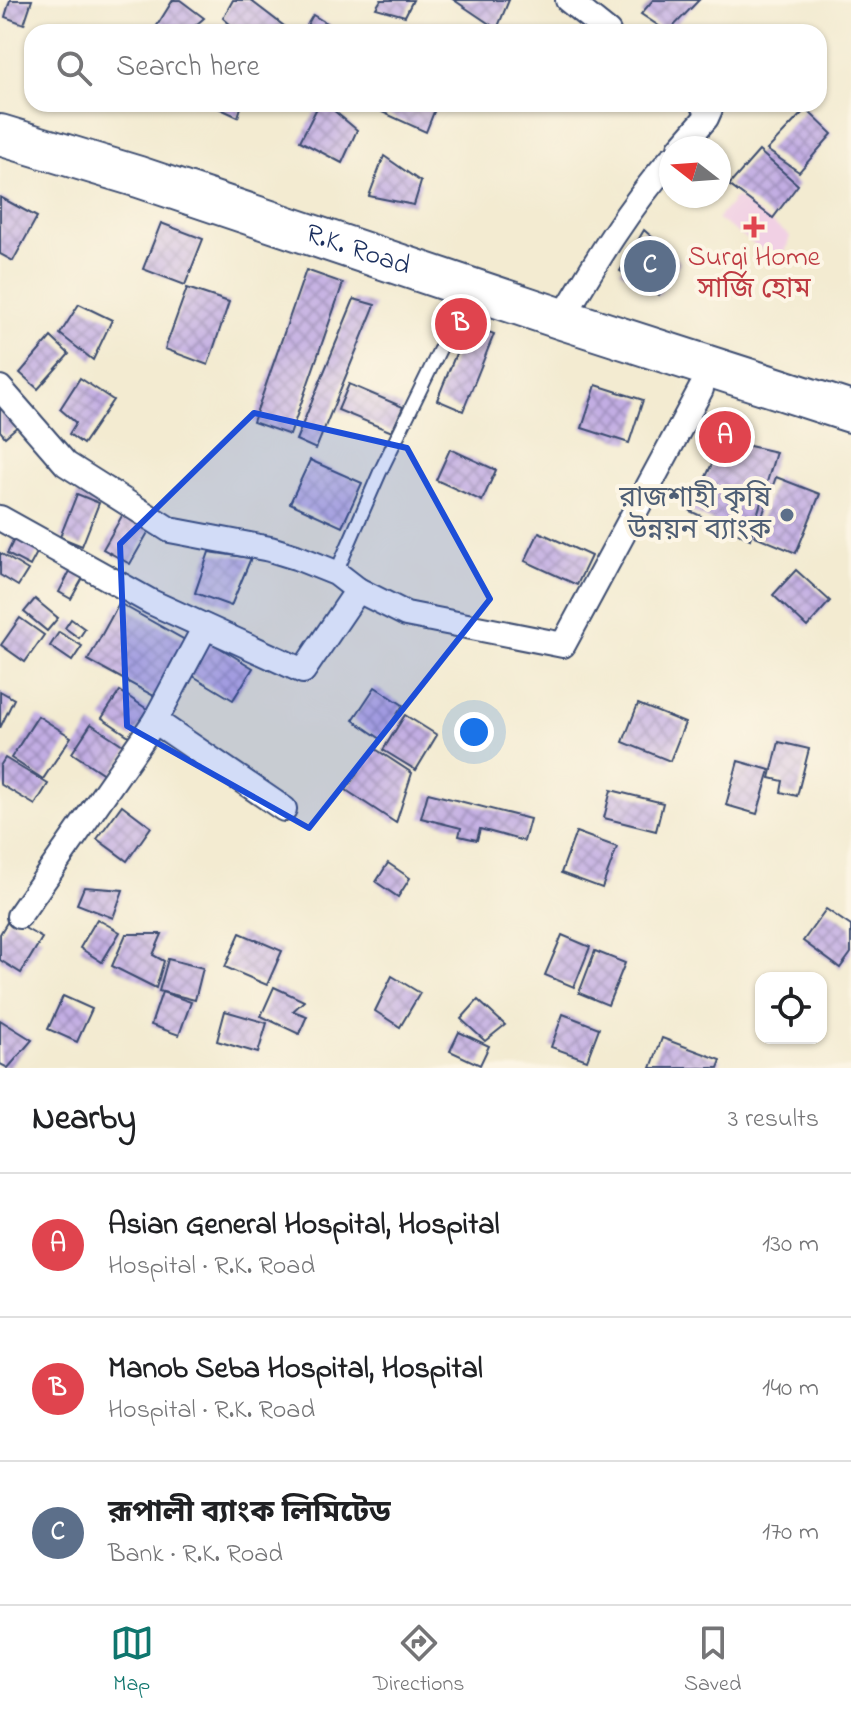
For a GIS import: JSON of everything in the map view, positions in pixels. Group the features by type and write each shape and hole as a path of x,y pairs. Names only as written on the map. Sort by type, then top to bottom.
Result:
{"highway":[{"name":"R.K. Road","path":"0,135 139,177 851,412"},
{"name":"R.K. Road","path":"0,161 131,200 851,438"}],"street":[{"path":"568,0 598,24"},
{"path":"690,136 709,112"},
{"path":"562,319 602,251 659,173"},
{"path":"0,388 66,464 170,530 296,557 336,573 358,590 406,614 563,645 701,389"},
{"path":"0,518 151,602 303,671 358,590"},
{"path":"19,916 155,721 205,627"},
{"path":"155,721 284,809"}],"lane":[{"path":"336,573 380,472 459,310"}],"highlighted area":[{"path":"254,413 407,448 490,599 309,828 127,726 120,544"}],"shaded area":[{"name":"Surgi Home সার্জি হোম","path":"736,197 790,236 782,263 717,219 726,208 731,208"}],"building":[{"path":"10,0 32,0 24,24 5,17"},
{"path":"173,0 180,0 204,18 197,24 158,24"},
{"path":"233,0 250,0 281,24 230,24 223,18"},
{"path":"381,0 413,0 405,16 376,8"},
{"path":"454,0 509,0 499,24 490,24"},
{"path":"653,0 699,0 676,24 656,24 641,14"},
{"path":"313,15 328,24 308,24"},
{"path":"315,112 336,112 357,130 342,163 300,141"},
{"path":"382,112 434,112 426,132"},
{"path":"803,112 809,112 832,134 799,172 767,150"},
{"path":"759,151 798,185 773,218 731,186"},
{"path":"384,156 421,182 414,205 369,196"},
{"path":"0,197 37,217 13,261 0,254"},
{"path":"161,223 203,239 185,285 143,269"},
{"path":"644,230 680,262 659,295 620,271"},
{"path":"306,270 343,283 290,435 253,422"},
{"path":"187,288 229,302 208,365 165,349"},
{"path":"354,299 375,305 316,449 296,440"},
{"path":"79,304 112,320 93,360 60,334"},
{"path":"468,324 494,334 463,411 437,400"},
{"path":"51,337 69,354 38,389 20,373"},
{"path":"80,378 113,400 83,444 69,434 76,423 60,409"},
{"path":"349,384 403,407 392,432 338,410"},
{"path":"596,385 643,400 629,443 582,428"},
{"path":"0,392 25,420 5,437 0,431"},
{"path":"723,440 776,452 750,539 690,511"},
{"path":"450,449 496,470 482,501 436,480"},
{"path":"310,460 362,483 342,527 290,503"},
{"name":"রাজশাহী কৃষি উন্নয়ন ব্যাংক","path":"776,477 820,494 796,553 755,536"},
{"path":"77,494 99,503 82,546 60,537"},
{"path":"123,514 150,529 130,564 103,549"},
{"path":"539,532 591,556 577,585 525,561"},
{"path":"15,537 39,549 30,566 7,554"},
{"path":"209,552 251,558 231,606 195,593"},
{"path":"0,553 28,570 18,586 0,575"},
{"path":"71,569 84,576 71,599 59,592"},
{"path":"796,570 830,601 807,627 773,595"},
{"path":"35,599 58,618 47,631 24,612"},
{"path":"119,603 192,644 161,700 88,660"},
{"path":"20,618 44,635 25,662 1,645"},
{"path":"71,619 85,629 79,638 65,628"},
{"path":"59,632 82,646 72,661 50,646"},
{"path":"207,640 253,668 233,700 188,673"},
{"path":"375,687 403,705 381,739 353,720"},
{"path":"0,691 14,699 0,728"},
{"path":"120,691 150,711 132,738 102,718"},
{"path":"638,704 685,723 670,761 623,742"},
{"path":"405,715 437,735 416,770 383,750"},
{"path":"38,716 71,737 43,779 11,758"},
{"path":"91,724 129,749 110,778 72,753"},
{"path":"779,742 809,749 797,796 781,792 783,781 770,778"},
{"path":"374,748 412,773 396,823 346,790"},
{"path":"5,758 48,784 35,805 0,784 0,766"},
{"path":"738,761 770,770 757,814 726,805"},
{"path":"611,790 663,803 656,831 604,818"},
{"path":"428,793 530,819 524,841 480,829 477,840 459,836 461,828 421,818"},
{"path":"122,805 151,827 127,861 97,839"},
{"path":"576,832 617,847 602,888 561,873"},
{"path":"388,863 410,878 398,897 376,882"},
{"path":"84,887 123,890 113,918 77,904"},
{"path":"826,909 851,926 851,953 840,968 803,941"},
{"path":"9,919 42,938 21,973 0,960 0,934"},
{"path":"97,919 120,932 102,962 80,948"},
{"path":"240,933 282,951 267,985 225,967"},
{"path":"126,934 162,934 153,955 164,961 156,988 112,966"},
{"path":"562,935 590,947 574,987 545,975"},
{"path":"595,951 625,963 608,1005 579,993"},
{"path":"168,959 203,968 195,1000 159,991"},
{"path":"392,976 420,993 400,1027 375,1011"},
{"path":"274,987 304,1001 293,1011 307,1016 299,1034 261,1016"},
{"path":"162,992 191,1002 179,1035 151,1025"},
{"path":"63,996 92,1009 77,1042 48,1029"},
{"path":"478,1000 505,1025 485,1041 461,1019"},
{"path":"225,1011 267,1023 258,1053 217,1041"},
{"path":"563,1014 599,1028 587,1060 551,1047"},
{"path":"0,1020 32,1040 8,1068 0,1064"},
{"path":"459,1032 489,1046 480,1065 450,1051"},
{"path":"662,1038 721,1060 718,1068 651,1068"}],"place":[{"name":"Surgi Home সার্জি হোম","path":"754,227"},
{"name":"রূপালী ব্যাংক লিমিটেড","path":"650,266"},
{"name":"Manob Seba Hospital, Hospital","path":"461,324"},
{"name":"Asian General Hospital, Hospital","path":"725,437"},
{"name":"রাজশাহী কৃষি উন্নয়ন ব্যাংক","path":"787,515"}]}
